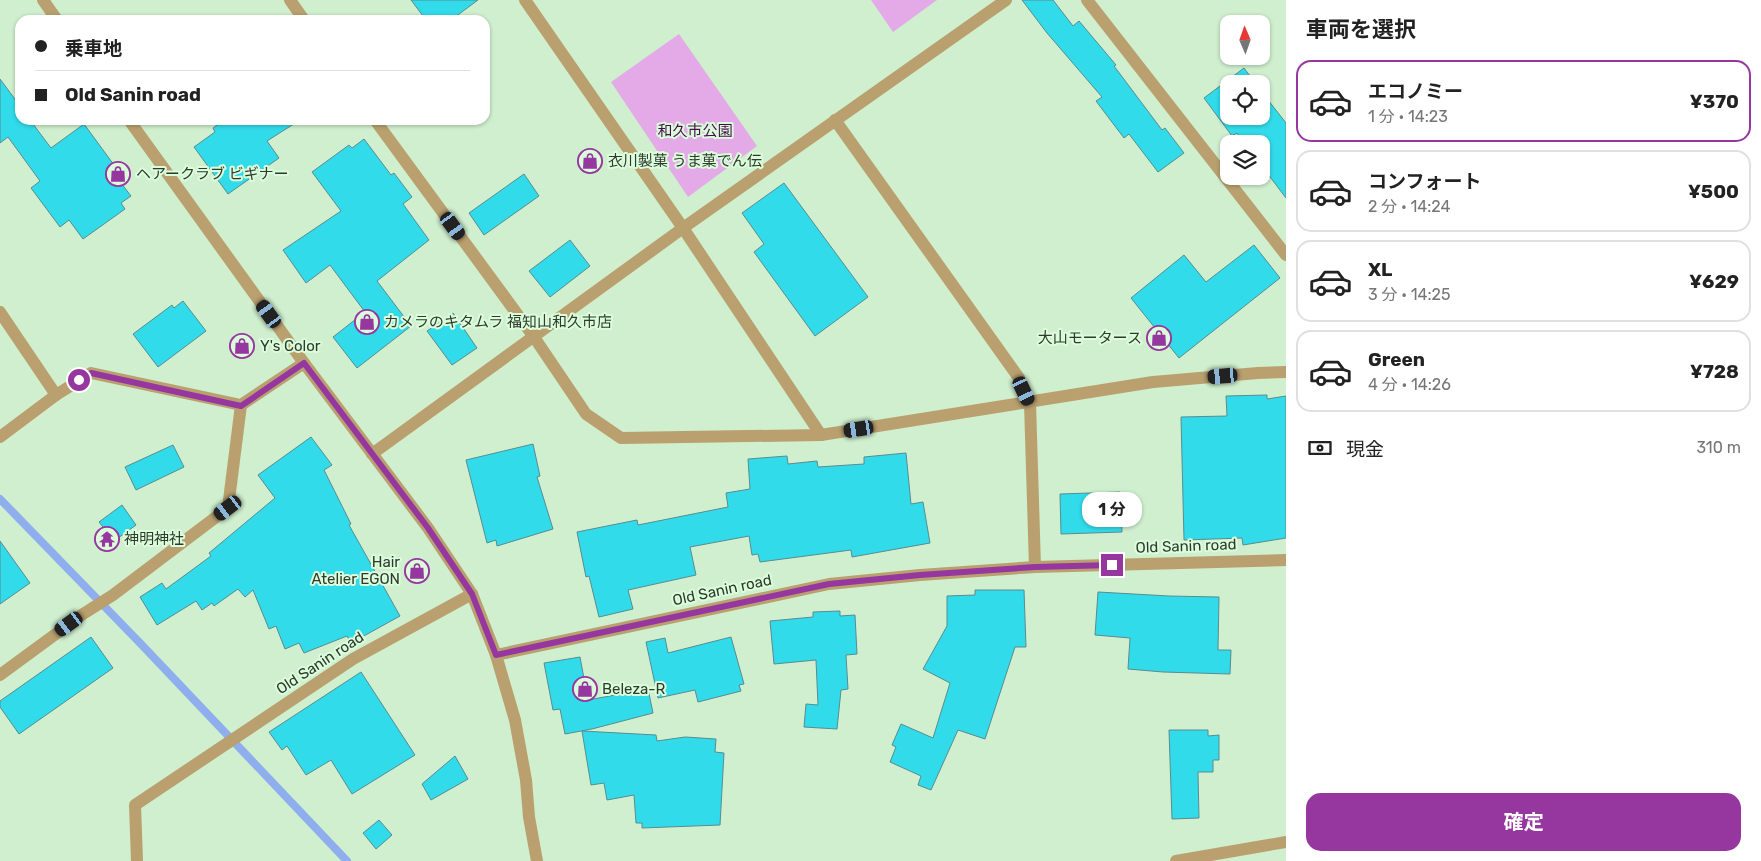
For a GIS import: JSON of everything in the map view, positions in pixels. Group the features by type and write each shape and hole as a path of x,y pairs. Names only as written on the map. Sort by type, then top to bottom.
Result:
{"street":[{"path":"43,0 54,15"},
{"path":"290,0 300,15"},
{"path":"525,0 683,228 821,435"},
{"path":"372,454 683,228 1006,0"},
{"path":"1087,0 1286,256"},
{"path":"835,120 1019,378 1030,403 1035,567"},
{"path":"133,125 304,363 428,528 472,594 496,655 515,720 526,780 537,861"},
{"path":"380,125 534,337 586,414 621,438 821,435 1153,382 1286,372"},
{"path":"0,312 56,395"},
{"path":"0,437 56,395 91,373 241,406 304,363"},
{"path":"0,675 83,614 113,595 228,508 241,406"},
{"name":"Old Sanin road","path":"496,655 829,584 1035,567 1286,560"},
{"name":"Old Sanin road","path":"138,861 135,805 353,659 472,594"},
{"path":"1176,861 1286,842"}],"green space":[{"path":"871,0 937,0 893,32"},
{"name":"和久市公園","path":"679,34 757,146 688,197 611,82"}],"building":[{"path":"411,0 478,0 458,15 422,15"},
{"path":"1022,0 1053,0 1073,26 1079,21 1116,65 1114,66 1162,130 1165,128 1184,153 1158,172 1129,134 1124,138 1096,101 1102,97 1047,33"},
{"path":"1244,68 1249,75 1235,75"},
{"path":"0,79 15,99 15,125 34,125 51,148 85,125 125,180 121,183 131,196 121,203 125,209 83,239 69,220 60,227 31,188 40,181 8,137 0,143"},
{"path":"1220,86 1220,120 1204,98"},
{"path":"1270,103 1286,123 1286,198 1270,177 1270,135 1238,135 1237,133 1231,135 1224,125 1270,125"},
{"path":"217,125 292,125 267,141 279,158 228,194 194,147 215,132 213,128"},
{"path":"364,139 391,175 394,173 412,197 403,204 429,240 377,281 411,326 357,368 333,337 365,312 330,265 306,283 283,250 341,211 312,172 349,145 352,148"},
{"path":"524,174 539,196 484,235 469,213"},
{"path":"784,183 868,297 815,336 754,252 764,244 742,213"},
{"path":"570,240 590,266 550,297 529,271"},
{"path":"1254,245 1280,278 1179,358 1131,298 1184,255 1206,282"},
{"path":"183,301 206,331 158,367 133,334 172,305 174,308"},
{"path":"453,313 477,348 452,365 427,331"},
{"path":"1267,395 1267,399 1286,396 1286,538 1243,545 1242,538 1184,540 1181,417 1227,416 1226,396"},
{"path":"311,437 332,465 324,470 351,524 349,525 400,616 351,643 347,636 304,653 299,643 285,649 276,626 269,629 253,590 245,597 238,589 214,606 212,603 202,610 196,601 157,625 140,597 162,583 166,589 211,556 209,553 275,498 258,475"},
{"path":"533,444 540,476 537,477 553,529 497,546 496,540 487,543 466,460"},
{"path":"173,445 184,467 136,490 125,467"},
{"path":"906,453 911,504 923,502 930,543 852,557 851,550 760,562 758,554 752,555 749,536 690,547 696,575 628,590 633,609 599,617 589,576 586,577 577,532 637,520 638,525 728,507 726,493 750,489 748,459 787,456 788,464 817,461 818,467 864,464 864,457"},
{"path":"1120,492 1122,532 1061,534 1060,494"},
{"path":"122,505 136,525 114,541 99,522"},
{"path":"0,541 30,583 0,604"},
{"path":"975,590 1024,590 1026,647 1015,647 985,739 958,730 931,790 918,785 921,776 890,762 896,747 892,745 901,724 933,738 950,683 923,669 947,626 947,596 975,595"},
{"path":"1098,592 1219,597 1218,650 1231,650 1230,674 1128,669 1130,638 1095,635"},
{"path":"840,611 840,616 855,615 857,654 846,655 848,689 841,690 837,729 804,727 806,704 818,705 816,660 774,664 770,621 813,617 813,612"},
{"path":"91,637 113,668 19,734 0,707 0,701"},
{"path":"731,637 744,684 739,685 741,691 698,702 695,690 658,698 646,642 665,638 668,653"},
{"path":"580,657 588,700 648,689 653,713 565,734 560,709 553,710 544,663"},
{"path":"361,672 415,755 352,794 331,760 306,775 287,746 282,750 269,732"},
{"path":"1169,730 1208,730 1208,736 1219,735 1219,760 1213,760 1213,772 1198,772 1199,818 1172,819"},
{"path":"582,731 656,735 657,741 685,737 716,739 715,752 724,753 720,825 642,828 642,823 636,823 634,795 607,800 604,783 591,785"},
{"path":"455,756 468,779 431,800 422,784"},
{"path":"379,820 392,835 376,849 363,833"}],"waterway":[{"path":"0,499 347,861"}],"place":[{"name":"衣川製菓 うま菓でん伝","path":"590,161"},
{"name":"ヘアークラブ ビギナー","path":"118,174"},
{"name":"カメラのキタムラ 福知山和久市店","path":"367,322"},
{"name":"大山モータース","path":"1159,338"},
{"name":"Y's Color","path":"242,346"},
{"name":"神明神社","path":"107,539"},
{"name":"Hair Atelier EGON","path":"417,571"},
{"name":"Beleza-R","path":"585,689"}],"route":[{"path":"79,380 91,373 241,406 304,363 428,528 472,594 496,655 829,584 1035,567 1112,565"}]}
